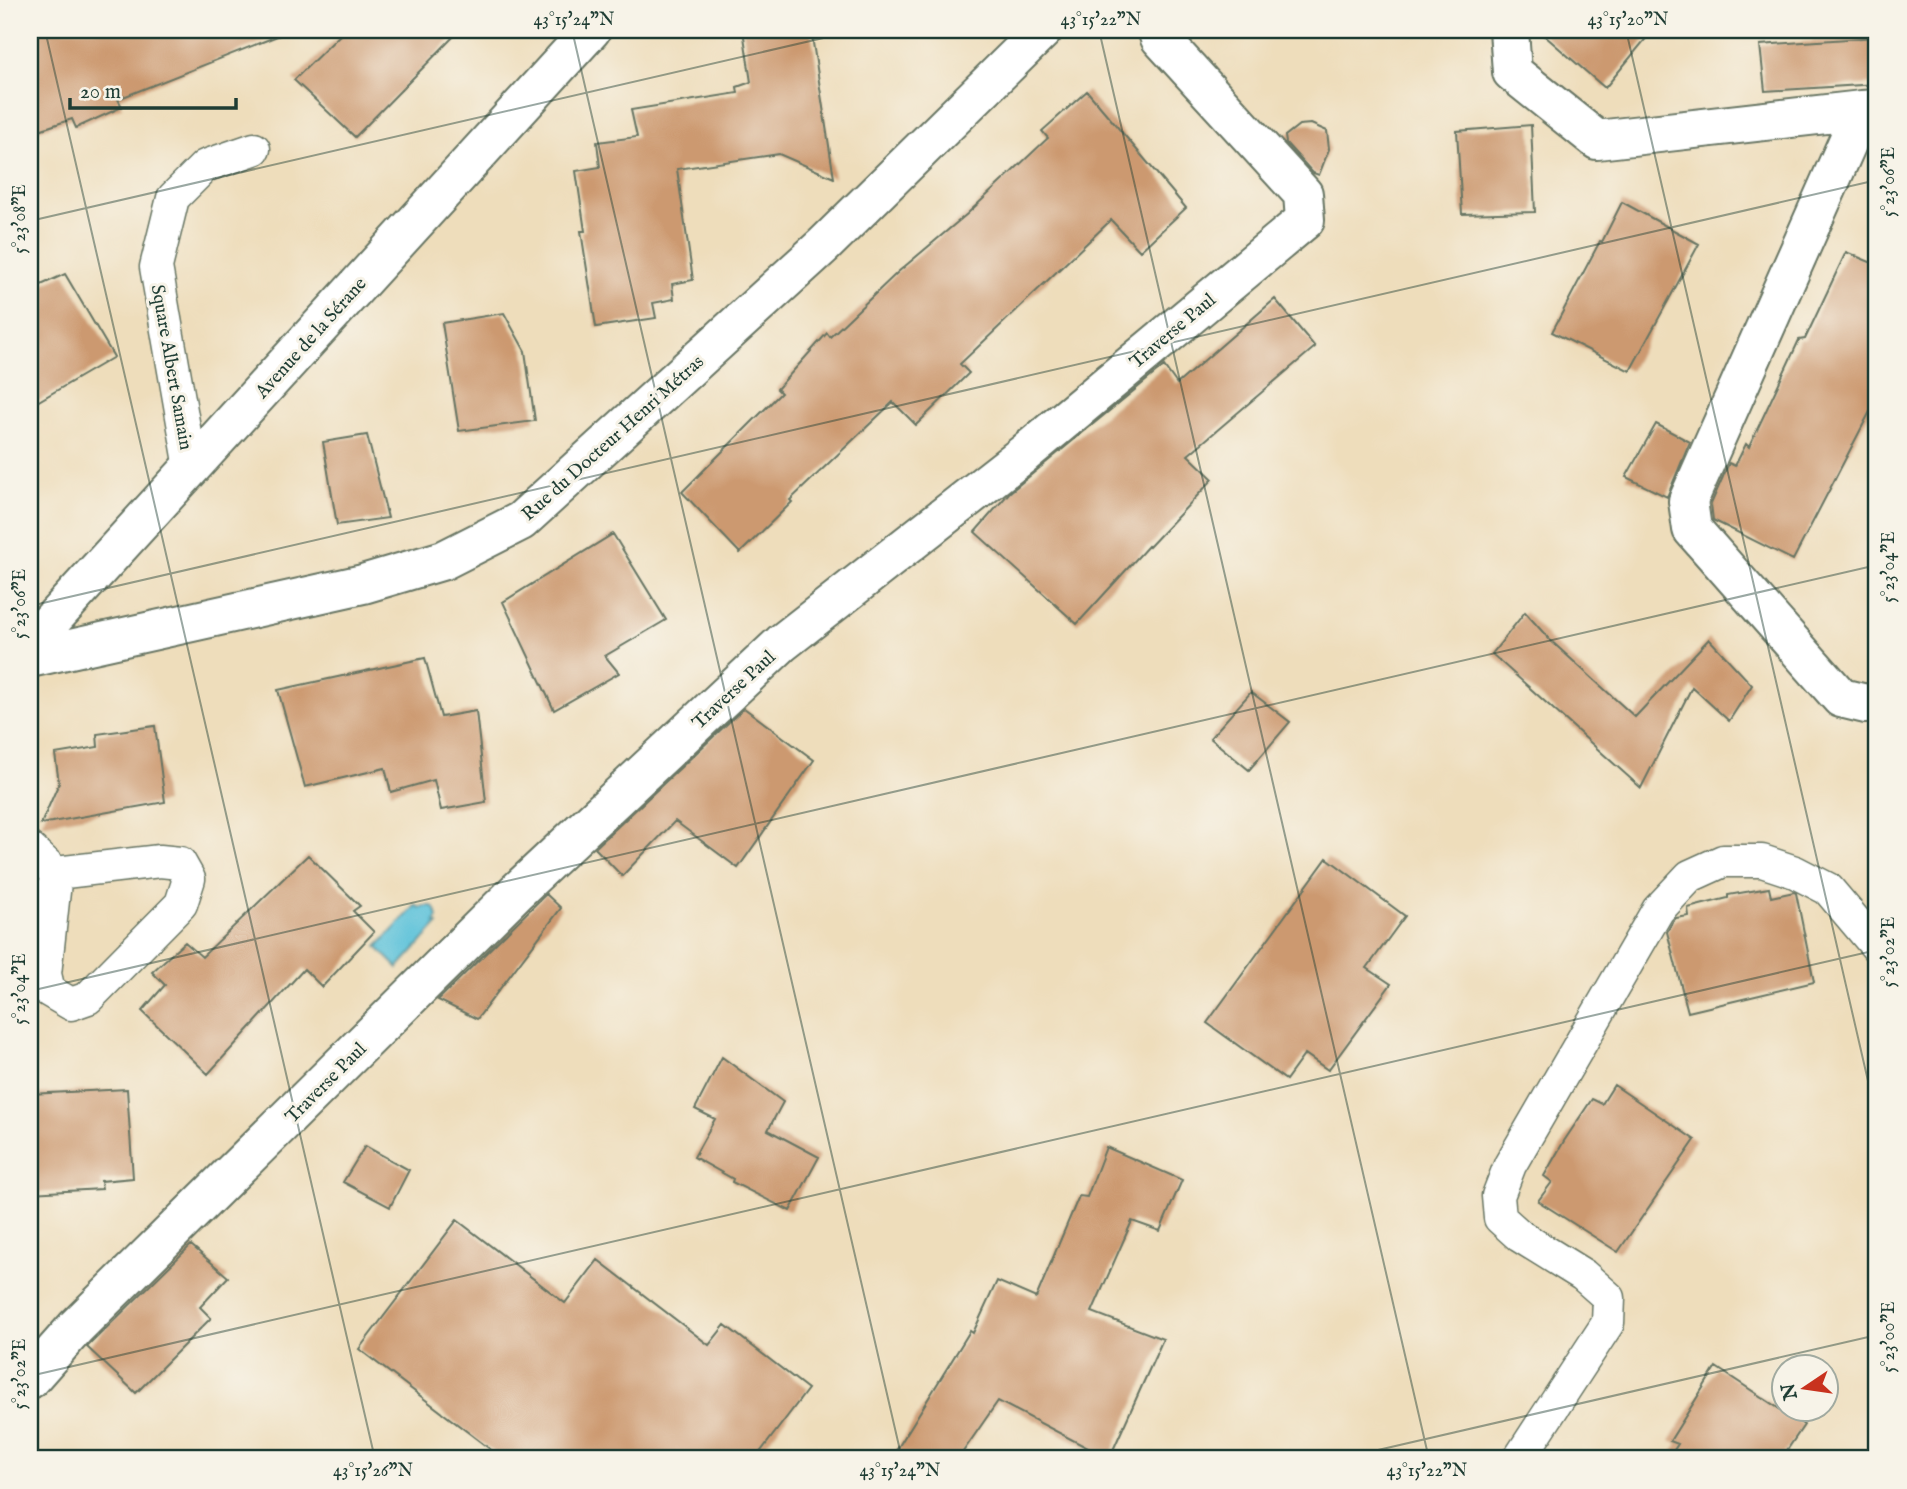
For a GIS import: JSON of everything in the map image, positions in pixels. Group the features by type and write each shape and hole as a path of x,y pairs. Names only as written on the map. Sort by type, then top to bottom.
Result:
{"street":[{"name":"Avenue de la Sérane","path":"30,644 591,30"},
{"name":"Rue du Docteur Henri Métras","path":"30,658 363,584 444,560 521,521 824,245 1043,30"},
{"name":"Traverse Paul","path":"30,1379 76,1327 514,894 782,643 1025,453 1305,220 1303,194 1160,38 1157,30"},
{"path":"1509,30 1512,72 1597,140 1869,110"},
{"path":"1869,110 1688,500 1692,529 1841,698 1866,704 1877,701"}],"lane":[{"name":"Square Albert Samain","path":"191,468 156,267 173,198 205,166 254,149"},
{"path":"30,849 56,873 160,861 180,863 189,879 181,904 88,998 71,1004 49,991 45,974 56,873"},
{"path":"1519,1459 1608,1322 1609,1298 1583,1275 1520,1236 1500,1218 1498,1196 1510,1165 1658,910 1690,876 1723,861 1762,861 1795,872 1828,889 1877,947"}],"water":[{"path":"416,905 420,908 432,906 436,910 438,917 435,922 438,924 398,968 377,947"}],"building":[{"path":"30,30 285,30 285,33 118,99 122,107 76,128 72,119 30,133"},
{"path":"345,30 460,30 355,137 294,80"},
{"path":"743,30 811,30 834,178 779,154 677,169 693,280 672,284 674,299 653,303 656,318 596,327 581,231 585,231 576,171 600,167 597,142 637,137 631,110 738,93 737,87 751,82"},
{"path":"1538,30 1653,30 1605,88"},
{"path":"1877,37 1877,84 1765,91 1760,45"},
{"path":"1087,91 1186,208 1140,251 1111,220 960,364 969,373 916,425 893,402 790,500 792,502 740,553 682,492 781,393 777,389 827,333 830,337 898,272 967,214 1048,138 1042,131"},
{"path":"1311,124 1327,131 1329,149 1319,175 1313,173 1286,143 1285,136 1299,125"},
{"path":"1531,125 1535,212 1462,214 1457,131"},
{"path":"1622,202 1699,244 1630,371 1552,332"},
{"path":"1846,252 1877,265 1877,398 1793,560 1713,520 1711,504 1729,463 1735,466 1746,444 1749,447 1799,340 1805,339"},
{"path":"65,274 114,357 30,406 30,290"},
{"path":"1275,299 1315,347 1188,455 1213,479 1077,624 975,532 1009,493 1164,366 1177,384"},
{"path":"504,313 525,351 535,421 459,431 442,323"},
{"path":"1656,424 1690,442 1667,497 1626,477"},
{"path":"367,435 388,518 337,525 323,442"},
{"path":"613,534 666,620 605,656 619,673 554,710 503,602"},
{"path":"1525,612 1549,639 1635,717 1709,639 1752,685 1729,721 1692,687 1641,788 1492,654"},
{"path":"425,658 441,717 476,711 486,802 441,810 434,780 391,792 385,768 305,787 278,690"},
{"path":"1251,692 1290,722 1249,770 1210,738"},
{"path":"744,708 814,760 738,868 675,821 622,876 595,848"},
{"path":"155,726 165,802 41,824 59,783 55,754 98,747 97,734"},
{"path":"308,855 360,906 353,911 374,932 322,987 304,969 208,1074 142,1011 165,985 152,972 185,942 202,957"},
{"path":"1327,858 1405,916 1367,968 1391,984 1328,1070 1305,1054 1286,1080 1207,1023"},
{"path":"1769,888 1771,897 1796,893 1814,982 1688,1012 1667,932 1673,921 1689,916 1688,908 1728,898 1728,895"},
{"path":"546,894 561,908 477,1019 438,1000"},
{"path":"722,1057 783,1102 768,1130 819,1157 790,1211 732,1182 733,1179 694,1157 715,1119 695,1109"},
{"path":"1614,1085 1695,1140 1618,1252 1538,1201 1552,1182 1544,1176 1564,1141 1592,1099 1602,1104"},
{"path":"127,1089 133,1178 101,1181 102,1189 30,1193 30,1094"},
{"path":"365,1146 409,1170 390,1207 343,1182"},
{"path":"1106,1147 1182,1180 1160,1231 1132,1221 1092,1312 1163,1339 1109,1459 998,1401 958,1459 891,1459 970,1331 973,1333 997,1281 1036,1298 1079,1196 1087,1197"},
{"path":"457,1220 565,1303 598,1260 709,1345 725,1325 808,1389 755,1459 503,1459 359,1349"},
{"path":"191,1245 228,1277 200,1307 211,1318 136,1393 87,1347"},
{"path":"1716,1367 1770,1403 1770,1422 1799,1422 1804,1425 1781,1459 1668,1459 1678,1444 1670,1441"}]}
